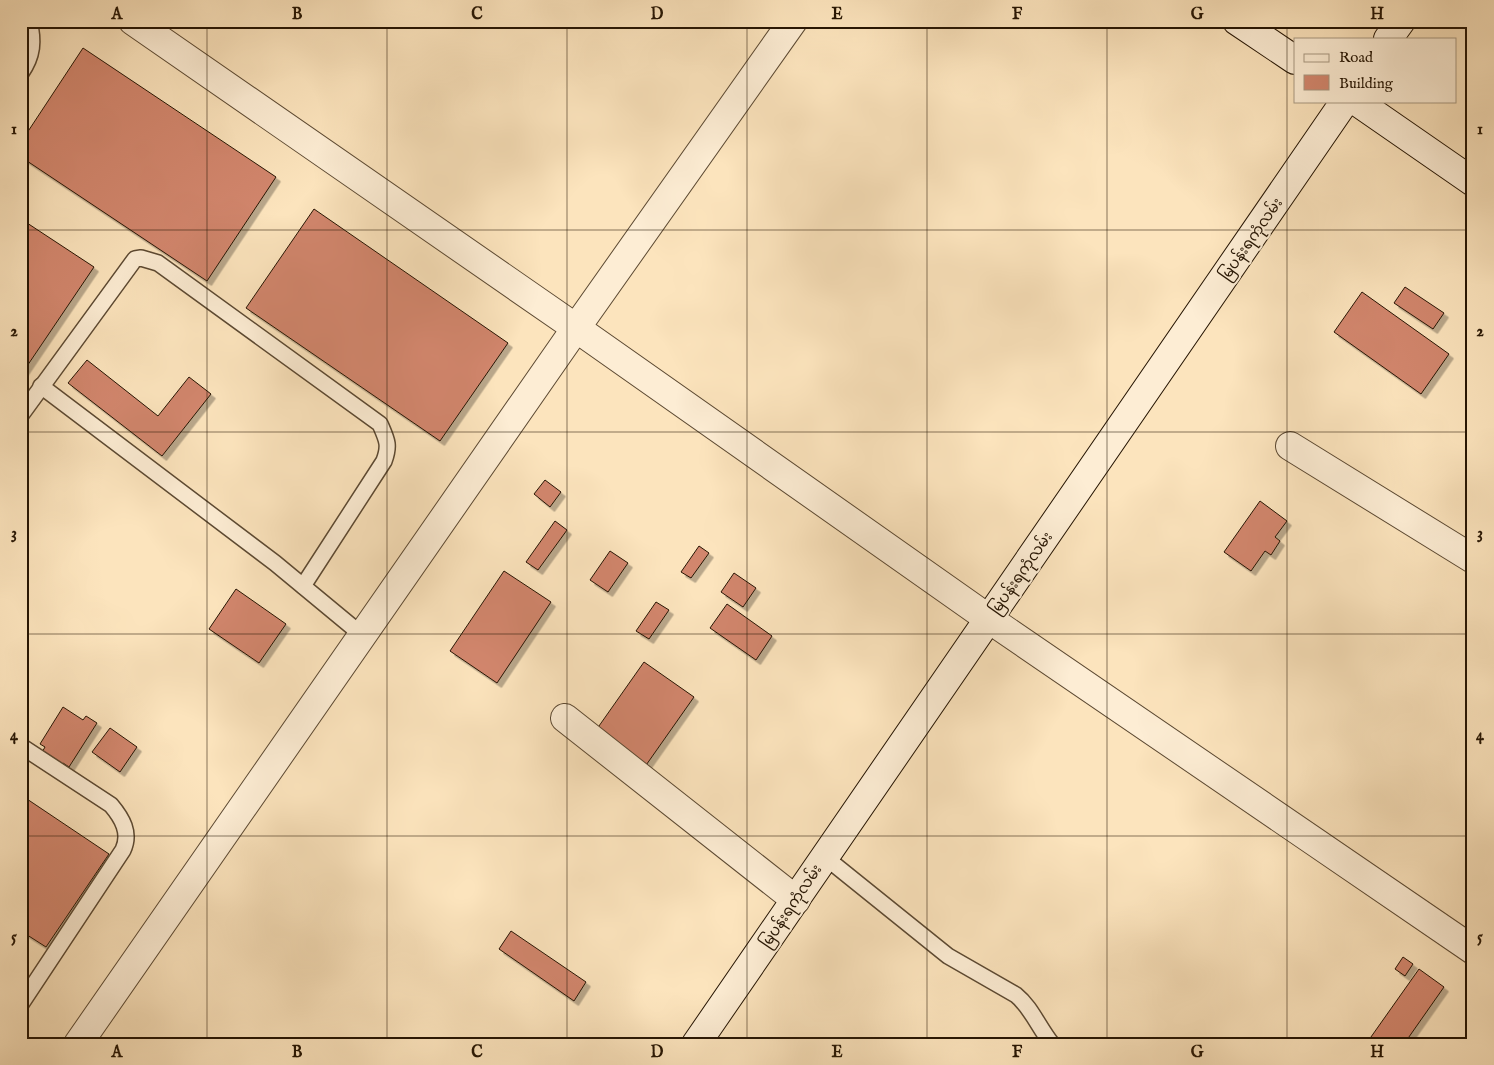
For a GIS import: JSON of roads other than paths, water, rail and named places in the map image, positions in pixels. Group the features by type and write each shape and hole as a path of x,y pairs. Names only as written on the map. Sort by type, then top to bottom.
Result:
{"street":[{"path":"133,21 576,328 989,619 1471,944"},
{"path":"78,1044 576,328 793,21"},
{"path":"1237,21 1294,59"},
{"path":"1389,38 1400,21"},
{"name":"မြပန်းရကုံလမ်း","path":"696,1044 1345,102"},
{"path":"1357,102 1473,182"},
{"path":"1290,446 1473,559"},
{"path":"565,718 796,900"}],"lane":[{"path":"21,73 28,63 32,51 32,34 28,21"},
{"path":"21,414 135,259 141,258 158,264 380,424 388,449 384,461 302,586"},
{"path":"41,386 275,563 362,635"},
{"path":"21,746 111,805 120,815 127,840 123,850 21,1004"},
{"path":"825,857 948,956 1023,1000 1040,1029 1052,1044"}]}
